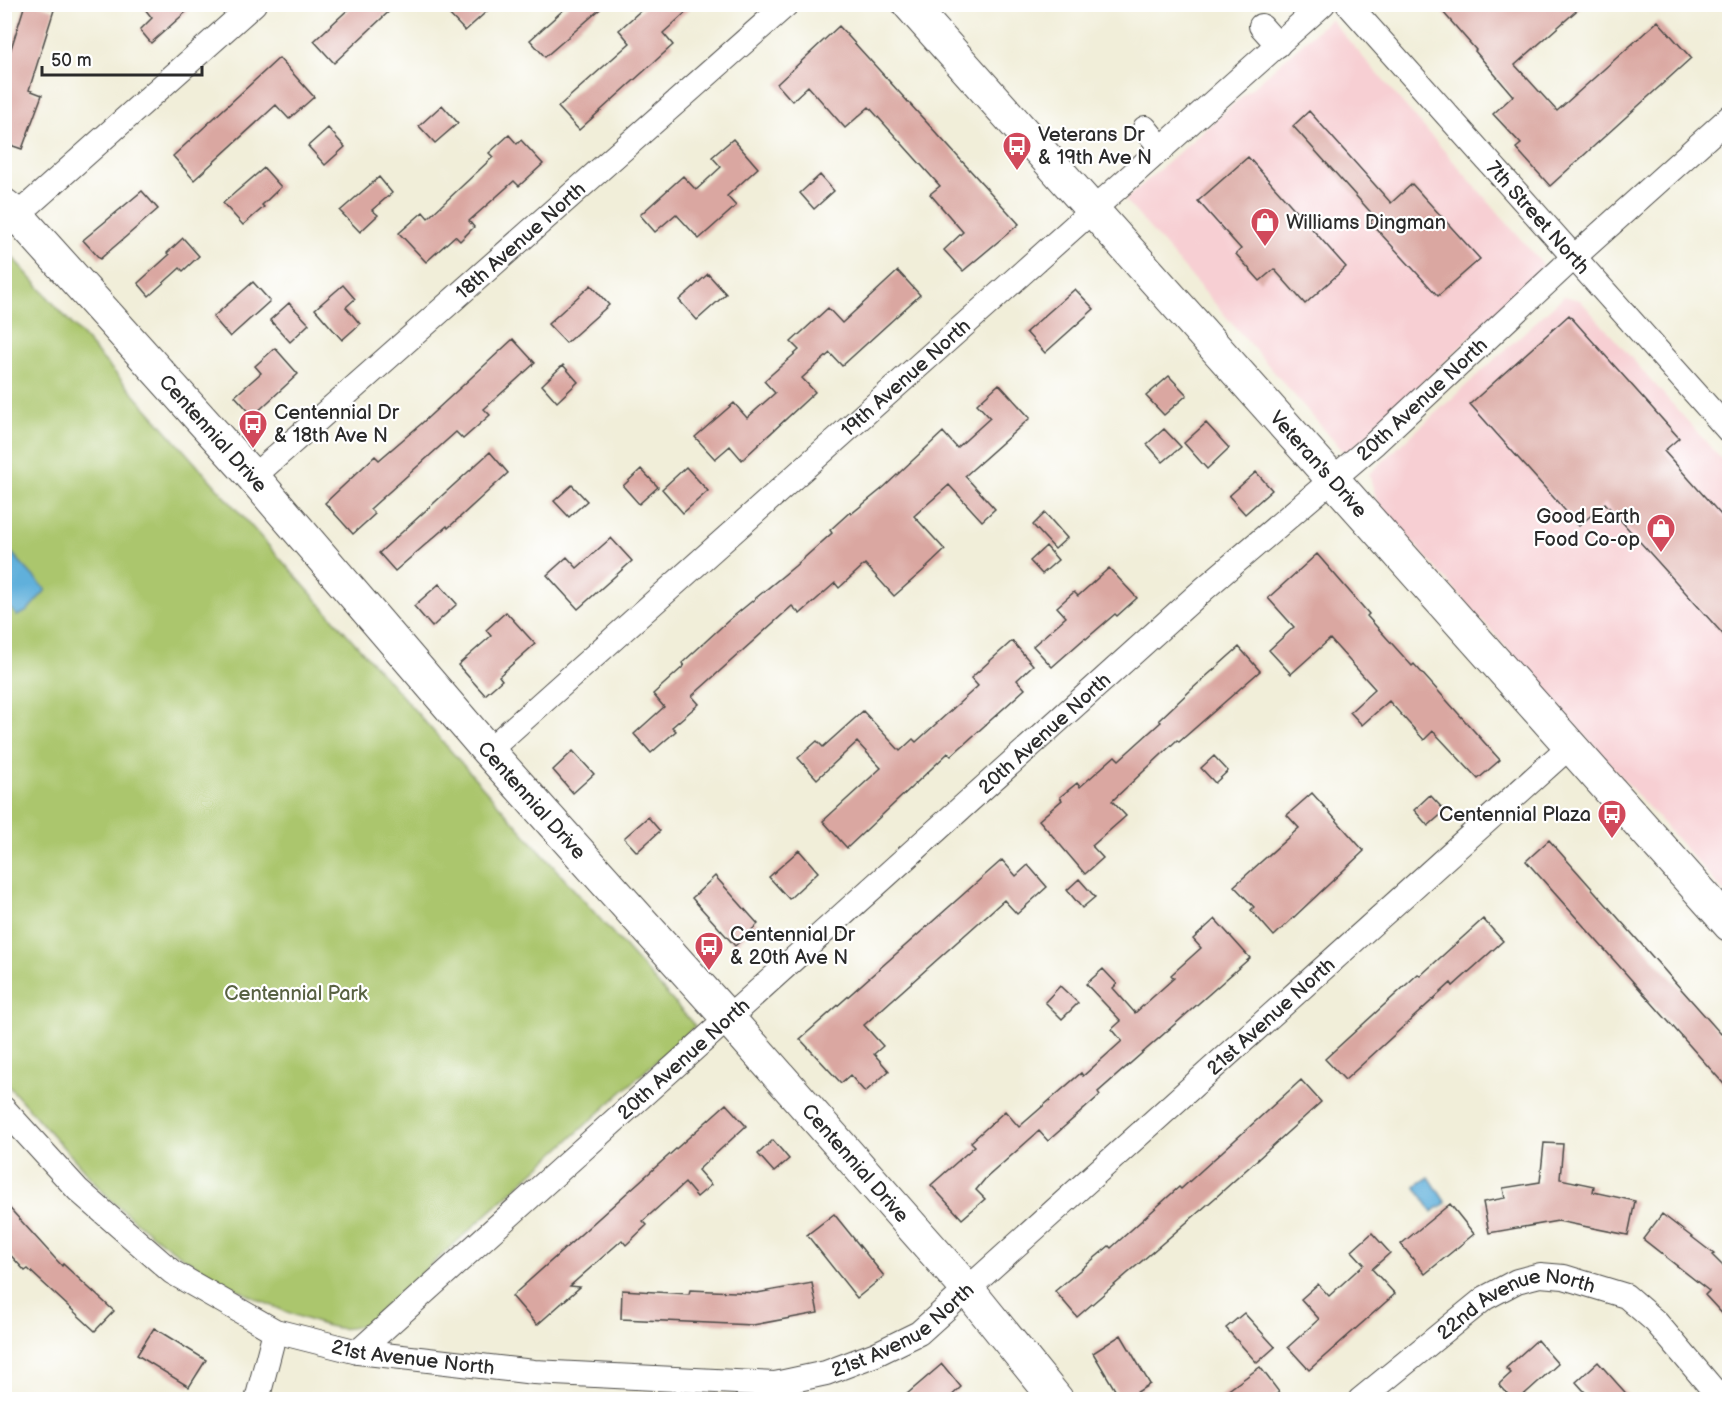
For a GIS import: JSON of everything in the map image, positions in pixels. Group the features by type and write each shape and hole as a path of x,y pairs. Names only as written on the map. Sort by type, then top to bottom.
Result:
{"street":[{"path":"9,216 106,138 254,4"},
{"name":"18th Avenue North","path":"253,477 786,4"},
{"name":"Veteran's Drive","path":"909,4 1730,925"},
{"name":"19th Avenue North","path":"488,752 1323,4"},
{"name":"7th Street North","path":"1348,4 1730,432"},
{"path":"1261,26 1278,45"},
{"name":"20th Avenue North","path":"358,1352 1204,589 1375,443 1573,258 1730,117"},
{"path":"1145,128 1162,148"},
{"name":"Centennial Drive","path":"9,216 253,477 488,752 728,1017 968,1290 1057,1400"},
{"name":"21st Avenue North","path":"4,1109 78,1190 172,1272 275,1331 358,1352 534,1372 774,1384 826,1373 876,1354 918,1333 1570,746"},
{"name":"22nd Avenue North","path":"1360,1400 1485,1298 1517,1281 1540,1275 1564,1276 1626,1296 1656,1322 1722,1400"},
{"path":"257,1400 275,1331"}],"shaded area":[{"path":"1330,19 1545,267 1346,455 1125,200"},
{"name":"Centennial Plaza","path":"1564,296 1580,300 1729,468 1729,898 1377,502 1369,474"}],"green space":[{"name":"Centennial Park","path":"6,250 695,1026 369,1321 352,1328 335,1328 274,1307 224,1282 176,1252 106,1195 5,1082"}],"water":[{"path":"12,553 46,590 26,612 17,616 5,601 5,556"},
{"path":"1429,1177 1446,1203 1432,1212 1415,1186"}],"building":[{"path":"25,4 36,4 54,10 29,90 42,95 22,149 4,143 4,71"},
{"path":"141,4 195,4 151,43 140,30 152,18"},
{"path":"354,4 397,4 334,63 314,41"},
{"path":"458,4 495,4 465,31 448,13"},
{"path":"570,4 606,4 545,57 530,40"},
{"path":"648,4 695,4 663,33 673,45 579,130 558,107 630,43 619,30"},
{"path":"1436,4 1584,4 1515,65 1557,111 1658,21 1691,58 1550,186 1516,148 1521,144 1493,114 1513,96"},
{"path":"839,26 1019,224 963,271 944,250 963,232 930,194 940,186 869,107 845,128 808,86 792,101 777,84"},
{"path":"279,58 314,97 289,119 276,105 194,180 173,156"},
{"path":"442,105 458,123 435,143 419,126"},
{"path":"1309,111 1391,203 1412,184 1480,259 1438,296 1370,222 1375,217 1293,126"},
{"path":"328,128 345,147 325,165 308,146"},
{"path":"509,135 517,144 521,140 543,164 519,186 514,181 469,221 474,227 460,241 455,236 426,262 399,233 423,212 428,218 493,157 489,153"},
{"path":"733,139 758,168 727,196 736,206 699,239 676,214 655,232 640,215 683,176 696,190 721,167 712,157"},
{"path":"1248,157 1346,267 1305,304 1274,269 1260,281 1236,254 1241,249 1198,201"},
{"path":"264,168 281,187 262,205 264,207 243,225 223,203"},
{"path":"820,175 834,191 814,209 800,193"},
{"path":"379,177 392,193 372,210 378,215 360,232 340,211"},
{"path":"142,191 158,209 100,259 83,240"},
{"path":"183,238 199,256 183,271 180,268 149,296 138,283 169,255 167,253"},
{"path":"898,271 920,295 842,366 830,353 802,378 815,392 742,460 730,446 715,459 695,437 734,403 747,418 775,393 764,381 799,350 791,342 828,308 842,323"},
{"path":"708,274 726,294 697,320 679,300"},
{"path":"253,282 270,301 230,337 213,317"},
{"path":"343,285 355,299 346,307 360,324 342,340 315,309"},
{"path":"591,285 609,305 566,343 548,324"},
{"path":"1075,289 1094,309 1045,353 1026,332"},
{"path":"289,303 309,324 290,342 270,320"},
{"path":"1569,315 1679,438 1664,451 1730,525 1730,642 1605,503 1579,526 1470,404"},
{"path":"513,339 535,363 484,409 490,415 463,439 456,432 370,509 375,514 353,534 325,503 375,456 379,460 421,424"},
{"path":"275,348 298,374 253,416 235,396 261,373 255,366"},
{"path":"563,365 578,382 557,402 542,385"},
{"path":"1169,376 1187,395 1164,415 1146,396"},
{"path":"999,384 1030,418 965,476 995,509 982,521 949,485 914,516 945,550 925,569 894,596 865,564 839,588 835,583 800,614 792,606 692,696 699,704 672,727 676,731 651,753 634,734 664,707 653,694 684,666 682,663 729,620 795,566 832,533 830,530 883,488 943,432 957,448 990,418 977,404"},
{"path":"1206,423 1229,448 1207,469 1184,443"},
{"path":"1164,429 1181,447 1163,462 1147,444"},
{"path":"490,452 508,473 448,528 447,526 395,571 379,553"},
{"path":"686,467 708,491 683,513 662,489"},
{"path":"641,469 658,487 639,504 623,486"},
{"path":"1256,472 1272,490 1245,514 1229,496"},
{"path":"572,485 587,501 569,517 554,501"},
{"path":"1045,513 1067,538 1055,549 1033,525"},
{"path":"611,538 632,561 578,609 547,575 567,557 577,568"},
{"path":"1046,546 1058,560 1042,574 1030,561"},
{"path":"1317,554 1369,614 1367,616 1412,666 1414,664 1500,760 1478,779 1433,731 1424,740 1389,701 1362,725 1350,712 1375,689 1330,639 1291,674 1269,650 1294,627 1268,598"},
{"path":"1109,568 1137,598 1052,667 1033,646 1066,617 1057,607 1074,592 1078,596"},
{"path":"439,584 457,604 432,627 414,606"},
{"path":"506,612 535,644 499,676 502,680 485,695 458,665 491,636 486,630"},
{"path":"1012,641 1033,665 1017,680 1025,689 951,756 948,753 847,848 823,821 881,768 857,742 817,779 798,758 817,741 823,747 863,711 900,751 913,739 916,742 978,686 971,678"},
{"path":"1239,647 1260,671 1179,742 1177,740 1112,801 1126,816 1092,846 1103,858 1085,874 1039,820 1062,800 1060,797 1077,783 1080,787 1115,756 1119,760"},
{"path":"573,751 594,774 573,793 553,770"},
{"path":"1214,756 1228,771 1215,783 1201,768"},
{"path":"1312,793 1364,851 1274,936 1251,910 1254,907 1234,886 1299,828 1287,815"},
{"path":"1430,795 1445,811 1428,826 1414,810"},
{"path":"648,817 660,831 637,852 624,838"},
{"path":"1549,840 1721,1034 1730,1025 1730,1091 1526,861"},
{"path":"799,850 818,872 789,899 769,877"},
{"path":"1002,860 1016,876 1028,865 1047,887 1017,914 1004,900 864,1025 883,1046 874,1054 889,1071 865,1092 850,1075 841,1083 800,1039"},
{"path":"715,876 758,924 735,946 692,898"},
{"path":"1079,879 1095,897 1082,908 1067,890"},
{"path":"1215,919 1250,958 1098,1092 1100,1095 1048,1141 1039,1131 985,1179 976,1190 985,1199 962,1219 931,1185 975,1146 971,1142 1005,1111 1019,1127 1081,1073 1083,1076 1122,1041 1112,1029 1121,1021 1086,984 1103,969 1117,984 1113,988 1135,1013 1174,978 1171,975 1201,948 1193,939"},
{"path":"1483,919 1503,941 1453,986 1451,983 1345,1080 1325,1059 1418,974 1420,976"},
{"path":"1060,986 1078,1003 1062,1019 1045,1002"},
{"path":"1301,1080 1321,1102 1215,1198 1077,1317 1055,1291 1109,1246 1111,1248 1179,1187 1181,1189"},
{"path":"726,1104 746,1126 698,1170 711,1185 697,1197 685,1183 643,1221 647,1225 626,1245 622,1240 570,1286 580,1287 537,1325 512,1296"},
{"path":"773,1140 789,1159 774,1172 758,1154"},
{"path":"1544,1143 1563,1144 1560,1179 1594,1186 1593,1192 1635,1201 1628,1235 1558,1221 1489,1233 1483,1202 1505,1198 1503,1188 1540,1182"},
{"path":"4,1202 62,1266 63,1264 114,1311 95,1331 28,1269 25,1271 4,1248"},
{"path":"1450,1204 1474,1234 1425,1274 1401,1244"},
{"path":"834,1214 884,1276 857,1298 807,1235"},
{"path":"1662,1214 1714,1254 1712,1255 1730,1273 1730,1322 1705,1295 1709,1291 1643,1239"},
{"path":"1372,1233 1390,1253 1372,1269 1395,1294 1309,1370 1288,1347 1319,1319 1301,1299 1318,1284 1329,1296 1364,1264 1352,1251"},
{"path":"812,1283 818,1313 753,1325 621,1319 622,1290 689,1294 690,1290 757,1293"},
{"path":"1244,1313 1275,1347 1257,1363 1226,1328"},
{"path":"154,1328 206,1360 189,1387 137,1355"},
{"path":"1121,1335 1150,1384 1125,1400 1121,1400 1093,1353"},
{"path":"1537,1340 1558,1364 1518,1400 1513,1400 1499,1384 1511,1373 1506,1368"},
{"path":"1598,1362 1632,1400 1592,1400 1576,1382"},
{"path":"942,1364 961,1387 947,1400 900,1400"},
{"path":"1260,1367 1279,1392 1269,1400 1215,1400"}],"place":[{"name":"Veterans Dr & 19th Ave N","path":"1017,172"},
{"name":"Williams Dingman","path":"1265,248"},
{"name":"Centennial Dr & 18th Ave N","path":"253,450"},
{"name":"Good Earth Food Co-op","path":"1661,554"},
{"name":"Centennial Plaza","path":"1612,840"},
{"name":"Centennial Dr & 20th Ave N","path":"709,972"}]}
